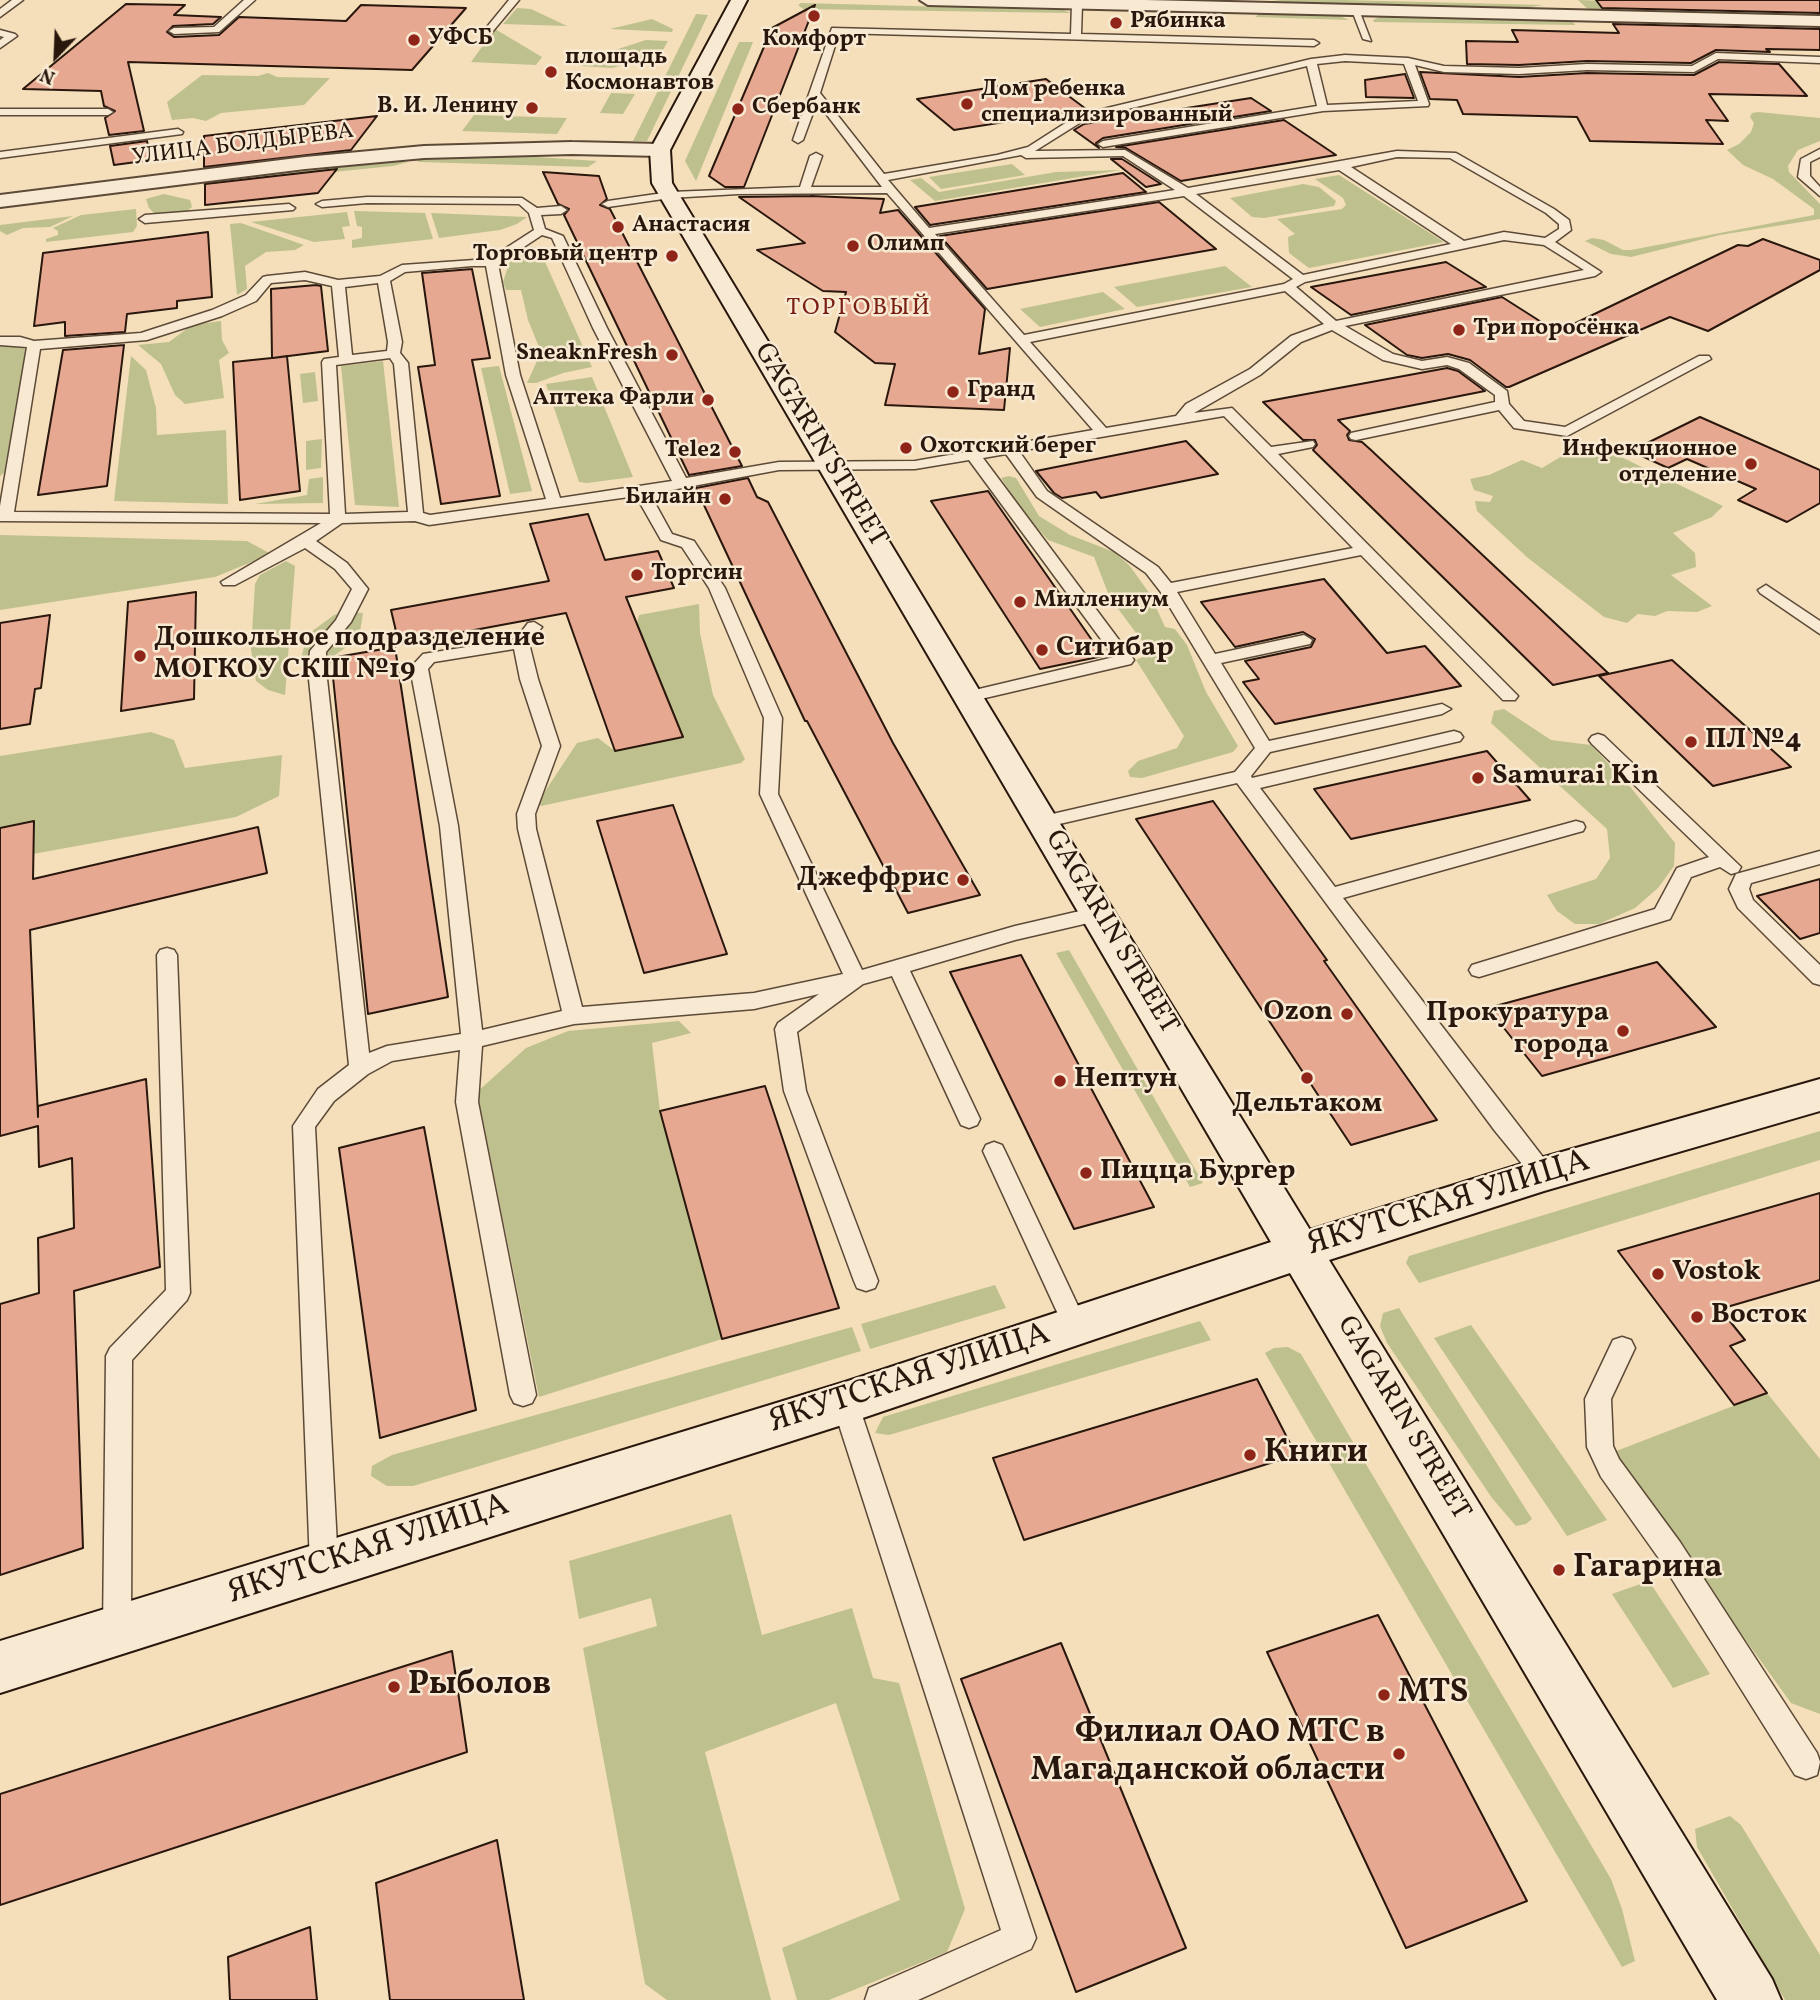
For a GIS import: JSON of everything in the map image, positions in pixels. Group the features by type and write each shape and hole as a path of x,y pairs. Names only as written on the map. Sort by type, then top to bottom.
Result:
{"street":[{"path":"660,150 739,0"},
{"path":"928,0 1235,4 1354,10 1820,21"},
{"name":"УЛИЦА БОЛДЫРЕВА","path":"0,201 305,163 424,152 572,148 660,150"},
{"name":"GAGARIN STREET","path":"660,150 662,183 1097,914 1751,2000"},
{"name":"ЯКУТСКАЯ УЛИЦА","path":"0,1667 845,1403 1075,1325 1544,1174 1820,1095"}],"lane":[{"path":"0,14 18,0"},
{"path":"174,32 215,30 250,0"},
{"path":"485,35 514,0"},
{"path":"1076,37 1077,4"},
{"path":"1354,10 1368,39"},
{"path":"798,140 835,30 1314,43"},
{"path":"0,33 12,36 0,45"},
{"path":"998,158 1032,149 1082,117 1311,62 1373,55 1444,69 1519,71 1587,67 1693,69 1716,56 1820,60"},
{"path":"881,178 1323,108 1424,104 1408,61"},
{"path":"1311,62 1323,108"},
{"path":"815,93 890,190 1103,433"},
{"path":"0,112 108,112"},
{"path":"0,155 178,132"},
{"path":"1820,152 1805,161 1804,177 1820,193"},
{"path":"1026,155 1125,153 1186,192 1301,279"},
{"path":"928,232 1186,192 1397,154 1452,155 1550,211 1565,223 1565,230 1547,242"},
{"path":"805,189 816,156"},
{"path":"1341,166 1460,244"},
{"path":"608,204 670,195 805,189 890,190"},
{"path":"322,204 367,201 522,201 534,212 540,231"},
{"path":"145,219 289,208"},
{"path":"534,212 561,210"},
{"path":"540,231 557,236 600,328 681,483"},
{"path":"0,341 20,341 34,345 142,337 217,313 251,298 267,280 305,276 338,284 383,279 402,270 472,262 492,263 540,231"},
{"path":"1021,340 1288,287 1301,279 1504,236 1547,242 1595,272 1333,325 1296,339 1255,372 1191,407 1179,419"},
{"path":"492,263 513,375 554,502"},
{"path":"383,279 395,342 393,354"},
{"path":"338,284 346,359"},
{"path":"1288,287 1333,325 1388,358 1422,365 1447,361 1464,366 1502,394 1502,405 1519,425 1567,432 1704,359"},
{"path":"34,345 3,516 338,519 416,516 429,520 642,491 779,466 906,466 1227,411 1510,696"},
{"path":"338,519 329,362 393,354"},
{"path":"393,354 401,363 416,516"},
{"path":"1356,436 1502,405"},
{"path":"1268,452 1308,444"},
{"path":"1011,450 1042,494 1152,570 1167,589 1264,748"},
{"path":"968,697 1125,660 974,456"},
{"path":"642,491 666,537 688,544 718,588 773,718 769,794 856,979"},
{"path":"229,582 306,541 338,519"},
{"path":"306,541 341,566 360,589 343,622 318,651 317,670 360,1068"},
{"path":"1167,589 1365,550"},
{"path":"1766,590 1820,629"},
{"path":"523,1395 467,1102 472,1040 449,826 419,668 429,658 528,635 529,679 551,746 526,814 527,829 574,1016"},
{"path":"1210,660 1304,640"},
{"path":"1245,780 1264,748 1443,709"},
{"path":"1042,822 1454,737"},
{"path":"1598,740 1743,878"},
{"path":"1245,780 1503,1125 1544,1174"},
{"path":"1332,894 1576,827"},
{"path":"1743,878 1820,857"},
{"path":"1479,970 1663,915 1684,873 1723,859"},
{"path":"1743,878 1739,889 1745,903 1820,978"},
{"path":"324,1565 304,1126 326,1095 360,1068 387,1054 472,1040 574,1016 754,1001 856,979 1015,933 1097,914"},
{"path":"117,1632 119,1356 178,1293 167,955"},
{"path":"898,967 970,1119"},
{"path":"856,979 786,1029 795,1091 866,1281"},
{"path":"994,1152 1075,1325"},
{"path":"1622,1348 1598,1399 1600,1447 1610,1468 1670,1551 1806,1764"},
{"path":"845,1403 1020,1938 881,2000"}],"green space":[{"path":"1272,0 1543,5 1519,9 1305,4"},
{"path":"1578,0 1820,8 1820,17 1591,12"},
{"path":"798,5 1063,10 1071,13 803,9"},
{"path":"517,8 531,9 567,26 503,24"},
{"path":"696,14 708,15 647,141 633,141"},
{"path":"1259,14 1340,16 1349,20 1255,17"},
{"path":"1382,16 1558,21 1573,22 1575,25 1374,22 1373,20"},
{"path":"652,19 673,29 672,32 610,29"},
{"path":"495,29 542,57 536,65 471,62"},
{"path":"646,40 668,41 660,55 612,68 582,66 587,59"},
{"path":"739,42 753,42 696,181 685,161"},
{"path":"268,73 277,77 330,78 304,105 221,113 206,121 193,118 172,120 167,102 202,75 258,76"},
{"path":"611,93 635,94 623,114 600,113"},
{"path":"1752,113 1820,118 1820,141 1798,150 1788,166 1789,172 1820,204 1820,219 1720,235 1631,257 1611,254 1585,241 1592,238 1604,240 1623,250 1631,250 1814,215 1814,209 1773,179 1743,165 1727,150 1739,144 1751,132 1754,123 1750,117"},
{"path":"474,115 567,118 557,134 462,131"},
{"path":"537,157 597,161 588,167 419,162 415,159"},
{"path":"408,162 393,166 203,185 205,181"},
{"path":"1012,164 1025,175 941,189 929,177"},
{"path":"1121,170 935,201 910,180 921,178 939,192 1056,172"},
{"path":"1339,175 1444,242 1309,268 1289,253 1288,237 1295,234 1277,219 1342,209 1346,205 1343,198 1315,179"},
{"path":"1303,184 1319,187 1336,201 1334,206 1264,218 1252,217 1230,198"},
{"path":"164,194 190,200 192,207 185,213 154,213 146,199"},
{"path":"136,209 137,226 133,232 46,242 46,239 58,235 58,231 53,228 81,215"},
{"path":"354,211 425,213 433,239 352,248 352,240 362,238 362,227 357,226"},
{"path":"347,212 350,226 342,227 345,239 314,242 251,222"},
{"path":"431,213 527,217 500,230 439,238"},
{"path":"73,216 50,227 23,228 7,235 0,231 0,225"},
{"path":"241,223 304,245 295,250 266,252 245,266 247,289 237,295 230,224"},
{"path":"531,246 539,249 592,367 563,373 536,383 527,383 537,361 539,347 528,320 521,290 506,290 503,282 509,263"},
{"path":"1225,266 1252,287 1137,307 1114,287"},
{"path":"1103,292 1125,309 1040,327 1020,309"},
{"path":"221,321 222,340 229,353 219,360 224,398 185,404 175,395 161,364 138,345 169,342 192,325"},
{"path":"0,346 24,348 27,352 4,473 0,476"},
{"path":"131,356 146,370 156,408 157,435 226,430 228,504 114,501"},
{"path":"383,361 399,507 355,505 341,366"},
{"path":"499,366 532,491 510,494 481,368"},
{"path":"315,372 318,401 303,403 300,374"},
{"path":"592,377 633,477 579,482 546,384"},
{"path":"322,439 321,468 306,470 306,441"},
{"path":"1592,443 1723,506 1712,517 1673,533 1695,553 1696,567 1671,575 1712,606 1697,612 1667,611 1655,616 1638,614 1627,623 1604,617 1528,558 1477,511 1475,501 1490,502 1493,496 1474,490 1470,479 1489,475 1522,460 1542,468 1572,450"},
{"path":"323,477 323,503 255,504 307,495 309,479"},
{"path":"1001,478 1016,478 1039,516 1070,535 1114,552 1129,565 1150,594 1165,627 1175,629 1187,645 1206,692 1238,746 1233,752 1142,778 1130,777 1128,771 1138,761 1177,748 1184,736 1136,660 1151,653 1110,598 1094,557 1048,540 1022,511"},
{"path":"0,535 247,541 271,554 215,577 0,610"},
{"path":"286,561 295,566 285,695 268,690 256,681 251,649 255,584 260,575"},
{"path":"699,604 700,633 713,695 745,759 741,763 541,806 538,802 577,743 598,738 615,751 683,736 637,623 639,615"},
{"path":"343,612 363,613 359,638 331,658 327,670 304,670 302,655 307,635 334,615"},
{"path":"1504,709 1551,740 1591,745 1628,784 1675,843 1674,866 1658,888 1635,908 1599,924 1575,924 1557,911 1547,895 1596,879 1610,858 1607,829 1491,723 1494,711"},
{"path":"151,732 174,740 185,768 282,755 279,796 236,817 0,860 0,756"},
{"path":"1069,950 1203,1183 1190,1187 1056,953"},
{"path":"679,1021 691,1033 652,1043 660,1111 722,1339 539,1397 477,1092 526,1048 568,1031"},
{"path":"1820,1131 1820,1160 1419,1283 1406,1263 1409,1256"},
{"path":"995,1285 1006,1308 870,1349 861,1324"},
{"path":"1399,1308 1532,1519 1526,1524 1516,1526 1492,1498 1387,1343 1380,1326 1383,1313"},
{"path":"1200,1321 1211,1340 889,1435 875,1433 883,1417"},
{"path":"1471,1325 1607,1520 1567,1536 1434,1338"},
{"path":"852,1327 861,1351 413,1486 387,1486 371,1476 372,1466 392,1455"},
{"path":"1288,1347 1301,1354 1611,1879 1622,1909 1635,1961 1622,1967 1265,1353 1274,1348"},
{"path":"1767,1393 1820,1459 1820,1714 1791,1703 1611,1453"},
{"path":"731,1514 762,1635 852,1608 873,1678 899,1683 965,1909 947,1952 829,2000 797,2000 782,1948 900,1900 836,1703 705,1752 771,2000 667,2000 645,1984 583,1648 657,1626 651,1598 579,1619 569,1561"},
{"path":"1649,1581 1710,1674 1673,1688 1612,1594"},
{"path":"1730,1816 1741,1825 1820,1955 1820,2000 1785,2000 1697,1847 1695,1829"}],"building":[{"path":"1596,0 1820,0 1820,13 1602,8"},
{"path":"126,4 185,5 174,15 221,17 213,24 173,26 167,32 174,37 219,35 239,17 346,21 361,5 466,8 412,70 128,62 144,131 109,135 105,118 115,111 104,106 101,91 23,89"},
{"path":"815,5 744,187 725,187 709,176 772,28"},
{"path":"1613,24 1820,29 1820,50 1716,50 1691,63 1587,61 1519,65 1467,64 1466,41 1518,42 1512,30 1619,33"},
{"path":"1719,62 1779,64 1807,96 1709,94 1728,121 1706,120 1723,144 1590,141 1577,117 1463,114 1457,100 1430,99 1420,72 1519,77 1587,73 1694,75"},
{"path":"1405,74 1414,98 1366,97 1365,80"},
{"name":"Дом ребенка специализированный","path":"1046,79 1086,109 954,130 917,99"},
{"path":"1251,98 1271,111 1103,138 1096,143 1099,148 1074,130 1084,124"},
{"path":"377,116 351,150 204,167 204,136"},
{"path":"1284,120 1336,155 1181,181 1126,148 1116,147"},
{"path":"147,141 151,160 114,165 110,146"},
{"path":"1111,159 1122,159 1161,184 1146,187"},
{"path":"337,169 318,193 205,205 205,184"},
{"path":"543,172 599,176 607,199 600,205 610,209 742,466 689,475 564,215 569,209 558,204"},
{"path":"1123,173 1146,192 930,225 915,207"},
{"path":"739,197 884,199 880,213 898,210 985,309 979,354 1010,348 1004,410 885,405 895,364 875,363 835,332 846,292 823,291 757,250 805,243"},
{"path":"1159,202 1216,249 987,289 940,236"},
{"path":"208,232 212,297 177,301 177,308 127,314 125,332 65,336 65,322 34,326 43,253"},
{"path":"1763,239 1820,260 1820,270 1708,331 1670,317 1509,387 1470,360 1448,354 1422,358 1407,355 1365,325 1502,297 1557,332 1738,245 1748,246"},
{"path":"1446,262 1486,287 1351,315 1311,287"},
{"path":"472,269 490,358 472,360 500,496 441,504 418,367 435,365 422,273"},
{"path":"321,286 328,351 287,356 300,491 240,500 233,362 272,358 271,289"},
{"path":"124,345 107,486 38,495 63,350"},
{"path":"1447,368 1458,371 1485,391 1338,420 1350,431 1347,435 1349,440 1362,442 1608,673 1553,685 1313,450 1317,445 1315,440 1303,440 1263,402"},
{"name":"Инфекционное отделение","path":"1700,417 1820,470 1820,503 1787,522 1738,500 1756,489 1687,459 1668,468 1631,451"},
{"path":"1186,441 1218,474 1101,498 1096,492 1062,498 1054,493 1036,471"},
{"path":"748,478 757,497 768,502 893,743 980,895 908,913 805,721 696,488"},
{"path":"988,491 1103,656 1040,669 931,501"},
{"path":"588,514 605,560 658,551 674,588 626,597 683,737 615,751 566,613 399,644 391,610 549,581 530,524"},
{"path":"1324,579 1387,653 1425,646 1461,686 1275,724 1243,682 1259,679 1245,661 1311,647 1315,639 1303,632 1235,647 1201,602"},
{"path":"196,592 194,699 121,711 128,602"},
{"path":"50,615 41,688 35,689 30,724 0,729 0,623"},
{"path":"395,647 448,997 368,1014 331,658"},
{"path":"1672,660 1791,767 1713,786 1599,676"},
{"path":"1487,751 1530,800 1351,839 1314,789"},
{"path":"1213,801 1437,1120 1351,1145 1136,819"},
{"path":"673,805 727,954 644,973 597,821"},
{"path":"34,821 33,879 258,827 267,873 30,930 38,1117 38,1106 146,1079 160,1267 74,1291 83,1548 0,1575 0,1304 39,1293 38,1238 74,1228 72,1158 39,1167 38,1126 0,1136 0,828"},
{"path":"1820,879 1820,933 1800,939 1757,896"},
{"path":"1021,955 1154,1207 1074,1229 950,972"},
{"path":"1657,962 1716,1027 1542,1076 1488,1008"},
{"path":"765,1086 839,1308 722,1339 660,1111"},
{"path":"424,1127 476,1410 380,1438 339,1148"},
{"path":"1820,1193 1820,1280 1720,1309 1745,1340 1730,1346 1767,1393 1734,1405 1618,1251"},
{"path":"1257,1379 1296,1455 1024,1540 993,1458"},
{"path":"1378,1615 1527,1901 1406,1948 1267,1652"},
{"path":"1061,1643 1186,1948 1076,1992 961,1679"},
{"path":"452,1651 467,1752 0,1905 0,1794"},
{"path":"497,1840 524,2000 390,2000 376,1883"},
{"path":"310,1927 317,2000 230,2000 228,1957"}],"place":[{"name":"Комфорт","path":"814,16"},
{"name":"Рябинка","path":"1116,23"},
{"name":"УФСБ","path":"414,40"},
{"name":"площадь Космонавтов","path":"551,72"},
{"name":"Дом ребенка специализированный","path":"967,104"},
{"name":"В. И. Ленину","path":"532,108"},
{"name":"Сбербанк","path":"738,109"},
{"name":"Анастасия","path":"618,227"},
{"name":"Олимп","path":"853,246"},
{"name":"Торговый центр","path":"672,256"},
{"name":"Три поросёнка","path":"1459,330"},
{"name":"SneaknFresh","path":"672,355"},
{"name":"Гранд","path":"953,392"},
{"name":"Аптека Фарли","path":"708,400"},
{"name":"Охотский берег","path":"906,448"},
{"name":"Tele2","path":"735,452"},
{"name":"Инфекционное отделение","path":"1751,464"},
{"name":"Билайн","path":"725,499"},
{"name":"Торгсин","path":"637,575"},
{"name":"Миллениум","path":"1020,602"},
{"name":"Ситибар","path":"1042,650"},
{"name":"Дошкольное подразделение МОГКОУ СКШ №19","path":"140,656"},
{"name":"ПЛ №4","path":"1691,742"},
{"name":"Samurai Kin","path":"1478,778"},
{"name":"Джеффрис","path":"963,880"},
{"name":"Ozon","path":"1347,1014"},
{"name":"Прокуратура города","path":"1623,1031"},
{"name":"Дельтаком","path":"1307,1078"},
{"name":"Нептун","path":"1060,1081"},
{"name":"Пицца Бургер","path":"1086,1173"},
{"name":"Vostok","path":"1658,1274"},
{"name":"Восток","path":"1697,1317"},
{"name":"Книги","path":"1250,1455"},
{"name":"Гагарина","path":"1559,1570"},
{"name":"Рыболов","path":"394,1687"},
{"name":"MTS","path":"1384,1695"},
{"name":"Филиал ОАО МТС в Магаданской области","path":"1399,1754"}],"district":[{"name":"ТОРГОВЫЙ","path":"859,310"}]}
